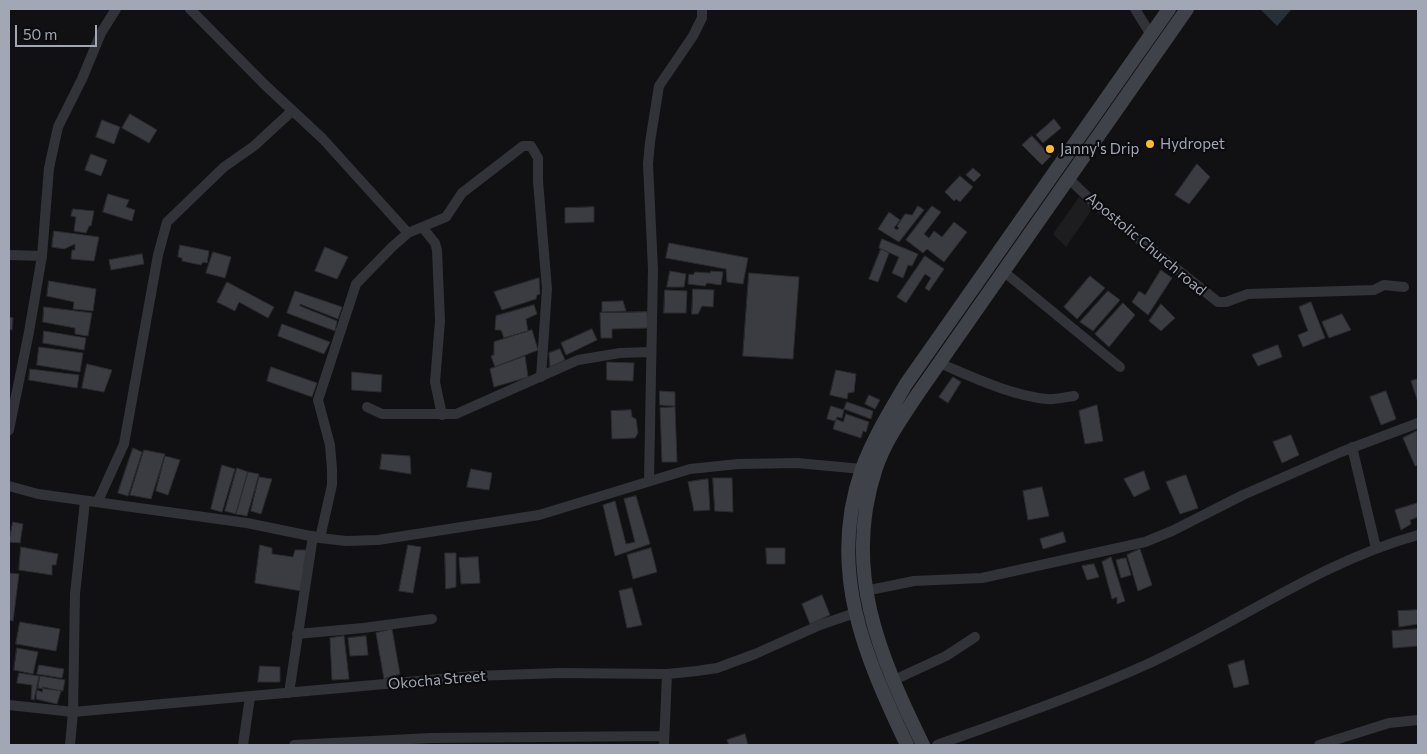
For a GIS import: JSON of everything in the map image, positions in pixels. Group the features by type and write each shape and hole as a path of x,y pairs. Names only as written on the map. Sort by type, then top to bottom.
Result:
{"main road":[{"path":"908,745 878,685 863,643 850,587 848,529 862,468 882,426 906,384 1169,9"},
{"path":"923,745 892,681 877,640 865,590 863,530 865,512 876,467 892,433 939,363 1187,9"}],"street":[{"path":"9,430 24,366 42,256 49,168 58,127 82,80 101,33 116,9"},
{"path":"190,9 292,111 323,139 408,234"},
{"path":"648,480 653,269 648,164 650,142 659,86 693,36 702,18 702,9"},
{"path":"1134,9 1151,35"},
{"path":"98,500 124,444 158,255 167,222 217,173 254,146 292,111"},
{"path":"289,693 297,634 317,537 332,485 330,445 318,400 356,284 392,247 408,234 446,217 462,193 479,183 523,146 531,146 538,158 538,180 547,289 541,377"},
{"name":"Apostolic Church road","path":"1068,178 1218,302 1226,302 1248,294 1374,290 1384,285 1404,287"},
{"path":"423,228 435,243 437,250 440,321 435,382 442,415"},
{"path":"9,255 42,256"},
{"path":"1003,271 1120,367"},
{"path":"367,407 382,414 456,414 578,360 593,356 651,352"},
{"path":"939,363 985,382 1026,395 1048,399 1074,396"},
{"path":"865,590 914,581 982,578 1145,542 1172,531 1243,495 1352,448 1418,423"},
{"path":"1352,448 1376,548"},
{"path":"9,486 38,494 85,501 98,500 247,522 317,537 346,541 378,540 539,515 648,480 690,469 738,464 797,463 862,468"},
{"path":"70,745 73,712 75,594 85,501"},
{"path":"937,745 1079,693 1153,662 1333,568 1376,548 1418,535"},
{"name":"Okocha Street","path":"9,705 73,712 250,698 483,676 559,673 667,674 717,668 855,613"},
{"path":"297,634 432,619"},
{"path":"892,681 946,656 975,637"},
{"path":"294,745 432,738 664,741 667,674"},
{"path":"244,745 250,698"},
{"path":"1319,745 1389,723 1418,720"}],"shaded area":[{"path":"1260,9 1289,9 1291,10 1277,26"},
{"path":"1079,197 1093,208 1066,247 1053,234"}],"building":[{"path":"130,114 157,130 149,143 122,128"},
{"path":"1054,119 1061,128 1043,143 1036,135"},
{"path":"102,120 120,127 114,144 96,137"},
{"path":"1032,136 1051,156 1042,165 1022,145"},
{"path":"91,154 107,160 101,176 85,170"},
{"path":"1197,164 1210,177 1189,204 1175,195"},
{"path":"973,168 981,175 974,182 966,175"},
{"path":"960,176 973,187 960,202 956,199 954,201 945,192"},
{"path":"108,194 129,200 126,207 135,210 132,221 103,212"},
{"path":"918,206 924,210 899,242 878,229 889,212 900,220 894,228 897,230 899,228 897,226 905,214 912,215"},
{"path":"932,206 941,212 924,234 929,238 934,231 942,237 954,222 967,232 944,262 927,249 923,253 906,240"},
{"path":"594,207 594,222 565,223 565,208"},
{"path":"73,209 94,211 91,226 89,226 86,233 74,231 76,217 71,216"},
{"path":"54,231 99,237 94,261 71,259 72,250 75,250 75,244 64,249 52,247"},
{"path":"882,239 918,254 912,266 908,265 903,278 892,273 899,257 879,248"},
{"path":"669,243 748,258 743,284 727,282 726,269 666,258"},
{"path":"180,245 209,251 207,263 203,262 201,265 182,261 182,258 178,257"},
{"path":"325,247 348,257 337,279 315,271"},
{"path":"881,249 889,253 878,282 869,279"},
{"path":"213,252 231,257 225,278 206,273"},
{"path":"142,254 144,264 111,270 109,260"},
{"path":"925,256 944,269 929,291 925,288 931,278 925,274 906,303 897,297"},
{"path":"1161,270 1172,278 1148,315 1132,302 1139,291 1145,295"},
{"path":"670,271 686,274 684,287 667,287"},
{"path":"711,271 723,272 721,285 707,283 705,286 688,284 689,274 693,275 695,272 710,273"},
{"path":"749,273 799,277 793,359 743,356"},
{"path":"1090,276 1105,288 1077,319 1064,307"},
{"path":"539,278 540,294 537,295 536,299 502,310 494,292"},
{"path":"49,281 96,289 93,311 73,309 74,302 47,296"},
{"path":"227,282 274,307 268,318 239,302 235,311 217,302"},
{"path":"693,289 714,290 713,307 702,306 698,314 692,314"},
{"path":"665,290 687,291 686,313 664,313"},
{"path":"295,291 342,307 338,319 300,304 300,306 337,321 335,331 287,313"},
{"path":"1108,291 1120,300 1093,331 1080,322"},
{"path":"623,301 626,311 602,312 602,302"},
{"path":"1311,302 1325,338 1303,347 1298,335 1308,331 1299,307"},
{"path":"1123,303 1135,315 1109,347 1095,334"},
{"path":"1161,304 1175,318 1161,331 1149,321"},
{"path":"534,305 537,314 526,319 528,331 504,338 501,330 495,330 496,316"},
{"path":"44,307 92,313 88,336 75,334 75,328 43,322"},
{"path":"647,312 648,328 612,329 612,338 601,338 600,313"},
{"path":"1342,314 1351,330 1329,338 1322,322"},
{"path":"9,317 13,318 12,330 9,329"},
{"path":"282,324 330,342 324,354 278,336"},
{"path":"592,329 597,340 566,355 561,343"},
{"path":"532,330 538,350 495,367 491,356 494,355 494,342"},
{"path":"44,331 86,338 84,350 43,343"},
{"path":"1278,345 1282,357 1258,366 1252,355"},
{"path":"39,347 83,353 80,372 37,365"},
{"path":"560,349 565,360 550,367 549,353"},
{"path":"525,356 528,377 494,387 490,369"},
{"path":"607,362 634,363 633,381 607,380"},
{"path":"87,364 112,370 104,392 82,388"},
{"path":"271,367 317,383 312,397 267,381"},
{"path":"30,369 79,375 77,388 29,380"},
{"path":"836,370 856,374 854,392 848,393 847,399 830,395"},
{"path":"352,372 382,375 381,392 352,390"},
{"path":"953,377 961,382 948,403 939,397"},
{"path":"1418,379 1418,402 1411,381"},
{"path":"660,391 675,392 675,406 660,405"},
{"path":"1386,391 1396,419 1381,425 1370,397"},
{"path":"869,395 880,400 875,409 865,404"},
{"path":"847,402 873,411 871,419 844,409"},
{"path":"1097,405 1103,441 1085,444 1079,411"},
{"path":"831,406 844,410 842,418 837,417 835,421 827,419"},
{"path":"675,407 677,462 662,462 660,408"},
{"path":"631,410 632,417 636,419 638,433 635,438 612,439 611,411"},
{"path":"846,414 869,422 866,432 863,431 861,438 833,429 836,419 843,422"},
{"path":"1417,431 1418,465 1415,466 1403,438"},
{"path":"1291,435 1299,455 1282,463 1273,442"},
{"path":"133,448 142,452 128,496 118,493"},
{"path":"144,450 165,454 151,499 130,495"},
{"path":"382,454 410,456 411,474 380,469"},
{"path":"165,456 180,460 168,495 156,491"},
{"path":"222,465 235,469 222,512 211,509"},
{"path":"237,468 248,472 236,514 225,511"},
{"path":"471,469 492,473 489,490 467,487"},
{"path":"1144,471 1150,489 1134,497 1124,479"},
{"path":"248,472 259,474 247,516 236,514"},
{"path":"1186,475 1198,508 1180,514 1166,482"},
{"path":"259,477 272,479 261,514 251,511"},
{"path":"713,478 732,478 733,512 715,511"},
{"path":"708,479 710,510 694,511 688,482"},
{"path":"1042,487 1049,516 1028,520 1023,491"},
{"path":"636,496 650,544 615,556 603,505 615,501 626,544 635,542 624,499"},
{"path":"1418,503 1418,517 1410,520 1411,524 1401,530 1395,510"},
{"path":"13,522 23,524 20,543 9,542"},
{"path":"1063,532 1066,542 1043,549 1040,539"},
{"path":"260,545 272,548 272,554 293,557 295,550 307,550 301,591 255,583"},
{"path":"408,545 421,547 413,593 399,591"},
{"path":"21,547 58,554 56,565 52,565 52,575 19,570"},
{"path":"651,548 657,572 633,579 627,555"},
{"path":"766,548 785,548 785,564 767,564"},
{"path":"1140,549 1152,585 1138,591 1127,555"},
{"path":"445,553 456,553 456,587 446,589"},
{"path":"478,557 480,583 461,584 459,558"},
{"path":"1111,557 1125,601 1117,604 1117,597 1112,599 1102,562"},
{"path":"1126,558 1131,575 1121,578 1116,560"},
{"path":"1094,564 1099,577 1087,580 1082,566"},
{"path":"9,573 19,574 13,621 9,620"},
{"path":"632,588 642,625 627,628 619,591"},
{"path":"822,595 830,615 810,624 802,604"},
{"path":"1418,610 1418,624 1399,627 1398,611"},
{"path":"20,622 60,629 56,651 16,644"},
{"path":"392,629 400,674 384,679 376,633"},
{"path":"1418,629 1418,646 1393,648 1392,631"},
{"path":"344,636 349,679 332,680 330,638"},
{"path":"366,636 368,655 350,656 348,638"},
{"path":"17,648 38,652 33,674 14,670"},
{"path":"1244,660 1249,684 1234,688 1228,665"},
{"path":"39,665 64,669 62,678 37,674"},
{"path":"260,666 280,667 280,682 258,682"},
{"path":"19,673 39,676 34,700 31,699 32,685 17,683"},
{"path":"40,676 65,680 63,691 38,688"},
{"path":"43,687 61,691 57,704 36,699 37,690 42,692"},
{"path":"745,734 748,745 729,745 727,740"}],"place":[{"name":"Hydropet","path":"1150,144"},
{"name":"Janny's Drip","path":"1050,149"}]}
